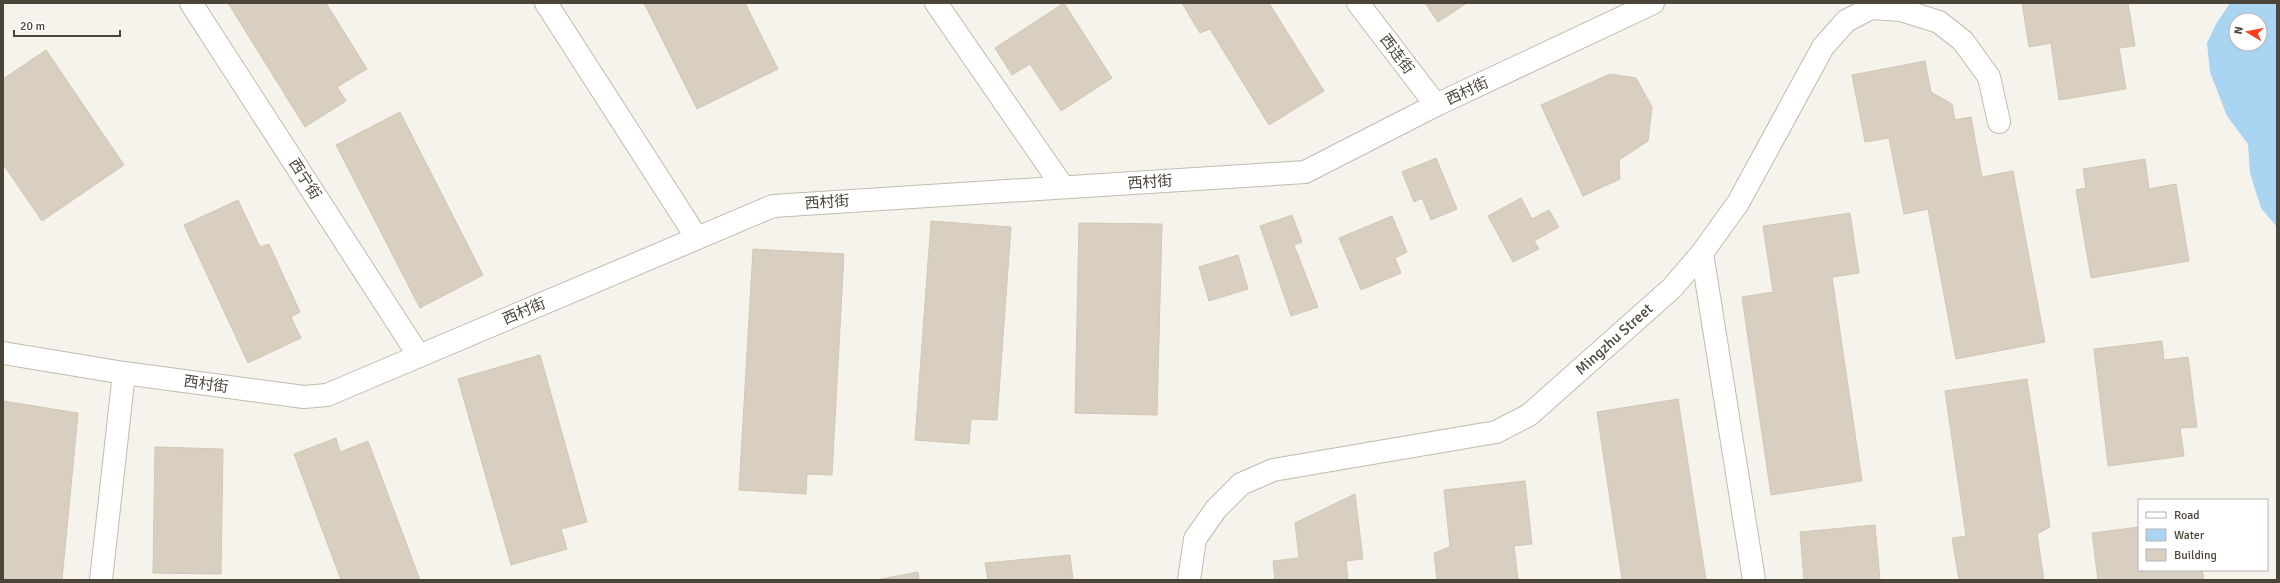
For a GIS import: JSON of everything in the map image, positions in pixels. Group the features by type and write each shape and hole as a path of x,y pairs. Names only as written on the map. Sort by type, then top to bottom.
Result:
{"street":[{"name":"西宁街","path":"192,3 419,356"},
{"path":"546,3 697,238"},
{"path":"936,3 1063,187"},
{"name":"西连街","path":"1358,3 1436,105"},
{"name":"西村街","path":"3,353 124,373 304,397 327,395 773,206 1305,172 1436,105 1653,3"},
{"name":"Mingzhu Street","path":"1189,580 1195,539 1216,509 1241,484 1273,470 1496,432 1529,415 1672,288 1702,253 1738,203 1823,47 1846,21 1871,8 1901,10 1939,22 1963,41 1989,77 1999,122"},
{"path":"1702,253 1754,580"},
{"path":"101,580 124,373"}],"water":[{"path":"2230,3 2277,3 2277,227 2261,208 2250,173 2248,144 2227,116 2210,72 2207,43 2216,24"}],"building":[{"path":"228,3 326,3 367,69 337,87 346,101 305,127"},
{"path":"644,3 745,3 778,69 697,109"},
{"path":"1064,3 1112,78 1061,111 1030,64 1012,75 995,48"},
{"path":"1182,3 1269,3 1324,91 1269,125 1210,29 1200,33"},
{"path":"1425,3 1467,3 1438,22"},
{"path":"2022,3 2128,3 2135,46 2119,48 2126,89 2059,100 2051,43 2029,47"},
{"path":"46,50 124,165 42,221 3,164 3,79"},
{"path":"1925,61 1931,92 1952,104 1955,120 1971,117 1982,177 2013,171 2045,342 1956,359 1928,209 1904,214 1889,138 1865,142 1852,75"},
{"path":"1610,74 1636,78 1652,107 1648,141 1619,160 1620,179 1583,196 1541,105"},
{"path":"400,112 483,275 420,308 336,145"},
{"path":"1436,158 1457,209 1431,220 1422,198 1414,202 1402,172"},
{"path":"2145,159 2149,189 2176,184 2189,261 2091,278 2076,190 2086,188 2083,169"},
{"path":"1521,198 1532,219 1549,210 1559,227 1534,241 1539,249 1513,262 1488,216"},
{"path":"238,200 260,247 269,244 300,312 291,317 301,338 248,363 184,225"},
{"path":"1850,213 1859,273 1832,277 1862,481 1771,495 1742,297 1773,292 1763,226"},
{"path":"1292,215 1302,242 1294,245 1318,307 1291,316 1260,226"},
{"path":"1392,216 1407,252 1395,258 1401,273 1361,290 1339,238"},
{"path":"931,221 1011,227 997,420 971,419 969,444 915,440"},
{"path":"1079,223 1162,224 1157,415 1075,413"},
{"path":"753,249 844,254 832,475 807,474 806,494 739,490"},
{"path":"1238,255 1248,289 1209,301 1199,267"},
{"path":"2162,341 2164,360 2188,357 2197,427 2180,428 2184,456 2108,466 2094,349"},
{"path":"540,355 587,522 561,529 567,549 511,565 458,379"},
{"path":"2027,379 2050,527 2037,534 2044,580 1959,580 1952,538 1966,536 1945,391"},
{"path":"1678,399 1706,580 1622,580 1597,412"},
{"path":"3,401 78,413 62,580 3,580"},
{"path":"336,438 340,452 368,441 420,580 341,580 294,454"},
{"path":"155,447 223,449 221,574 153,573"},
{"path":"1525,481 1532,544 1514,546 1518,580 1437,580 1434,553 1450,547 1444,490"},
{"path":"1355,494 1363,559 1346,561 1348,580 1275,580 1273,561 1299,558 1295,523"},
{"path":"1875,525 1880,580 1804,580 1800,532"},
{"path":"2138,527 2138,571 2202,571 2204,580 2098,580 2092,533"},
{"path":"1070,555 1073,580 988,580 985,563"},
{"path":"918,572 919,580 876,580"}]}
